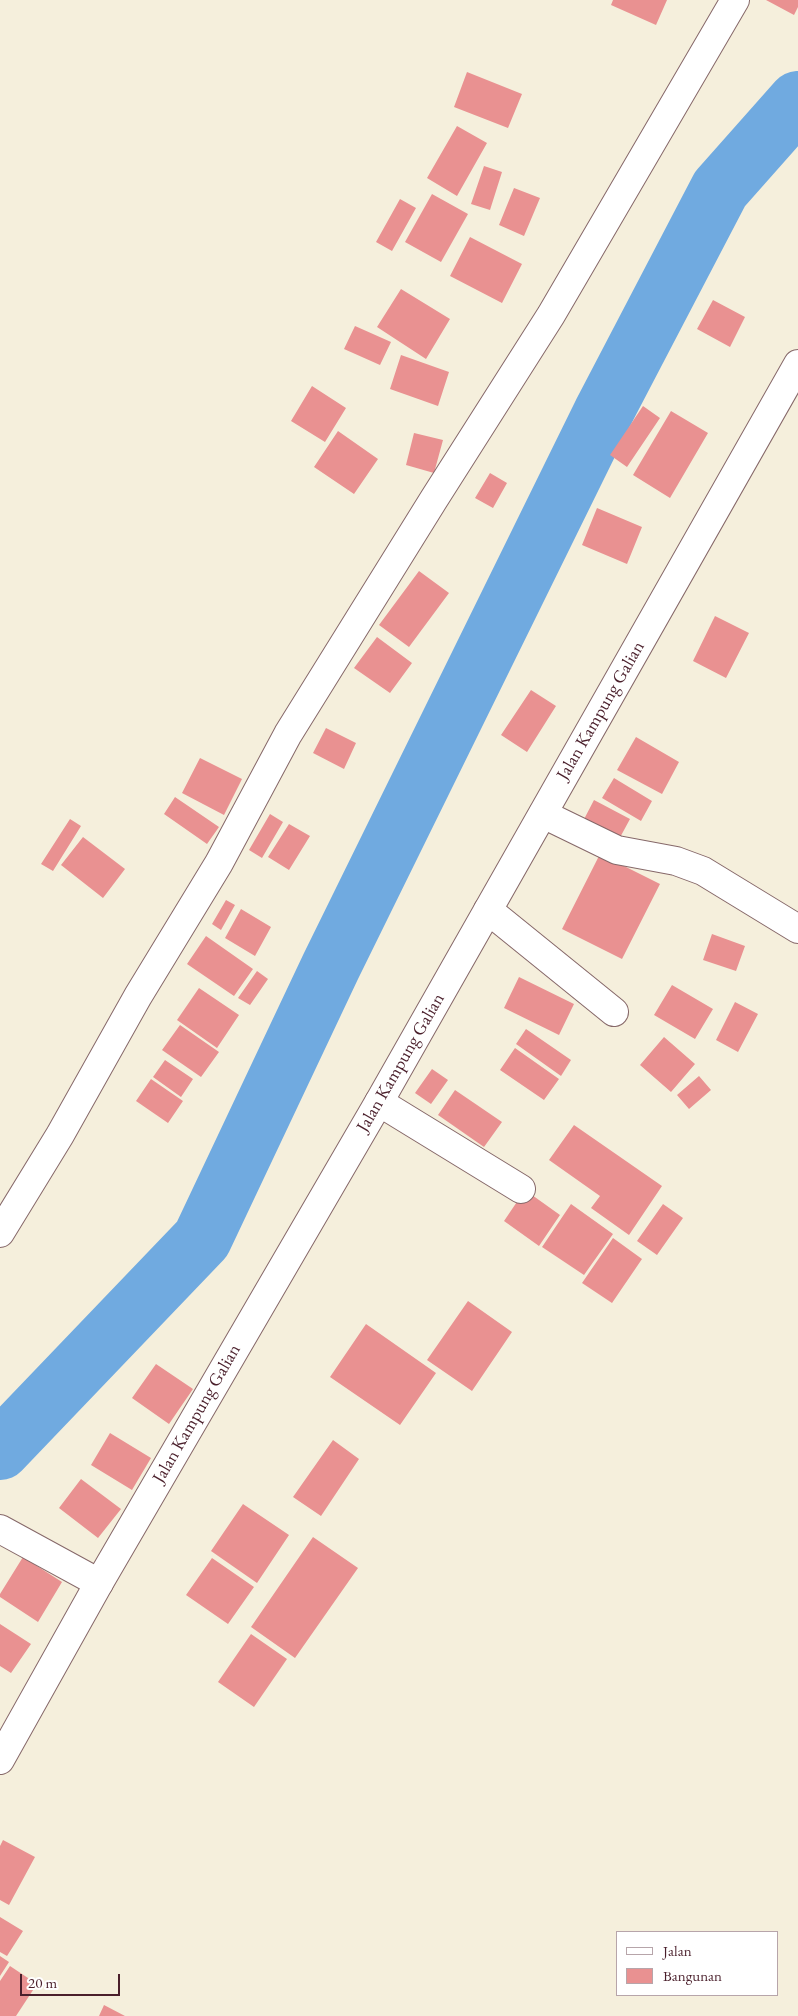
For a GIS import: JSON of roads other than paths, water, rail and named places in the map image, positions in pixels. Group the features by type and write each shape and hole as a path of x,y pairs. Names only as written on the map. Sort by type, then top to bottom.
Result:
{"street":[{"path":"0,1233 64,1127 138,996 219,863 288,734 551,315 735,0"},
{"name":"Jalan Kampung Galian","path":"0,1760 99,1583 379,1102 798,364"},
{"path":"543,814 617,850 676,861 703,871 798,929"},
{"path":"488,910 614,1012"},
{"path":"379,1102 521,1189"},
{"path":"0,1529 99,1583"}],"waterway":[{"path":"0,1450 202,1239 331,966 603,413 720,189 798,101"}]}
